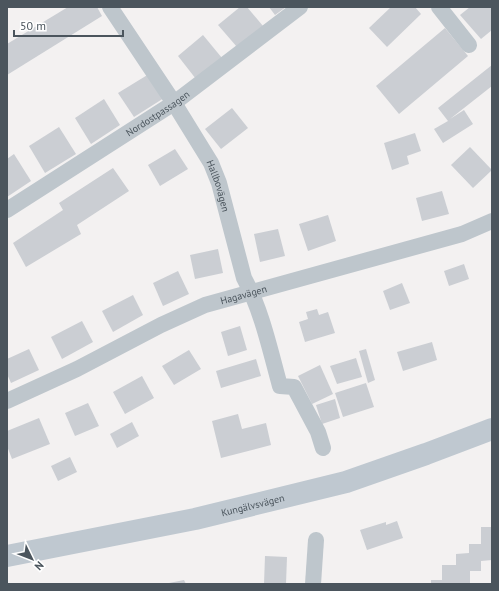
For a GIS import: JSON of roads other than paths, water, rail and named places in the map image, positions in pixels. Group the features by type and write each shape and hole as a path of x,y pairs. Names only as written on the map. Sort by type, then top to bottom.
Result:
{"main road":[{"name":"Kungälvsvägen","path":"7,556 195,519 338,484 426,454 492,429"}],"street":[{"name":"Hallbovägen","path":"110,7 174,103 211,162 219,183 244,278 252,292 280,386 294,386 318,432 323,448"},
{"name":"Nordostpassagen","path":"7,210 174,103 300,7"},
{"path":"438,7 469,45"},
{"name":"Hagavägen","path":"7,401 77,369 161,325 205,305 462,234 492,220"},
{"path":"313,584 316,540"}]}
